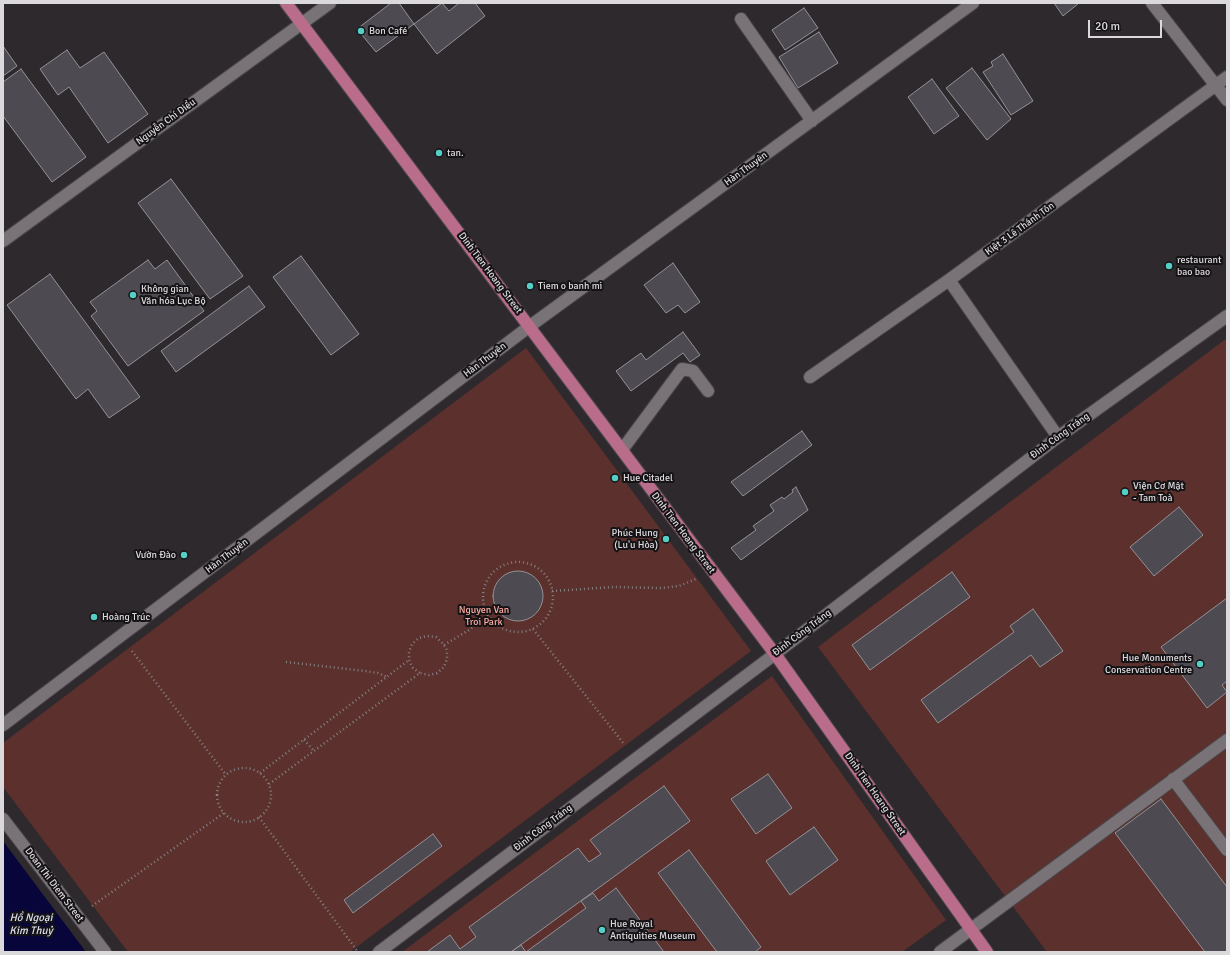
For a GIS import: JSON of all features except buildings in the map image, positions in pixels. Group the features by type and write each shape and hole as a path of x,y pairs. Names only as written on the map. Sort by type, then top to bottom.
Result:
{"main road":[{"name":"Dinh Tien Hoang Street","path":"286,3 530,326 710,569 776,654 987,952"}],"street":[{"name":"Nguyễn Chí Diểu","path":"3,241 330,3"},
{"name":"Hàn Thuyên","path":"3,725 530,326 973,3"},
{"path":"1152,3 1217,85 1227,100"},
{"path":"741,19 812,121"},
{"name":"Kiệt 3 Lê Thánh Tôn","path":"810,377 949,280 1227,77"},
{"path":"949,280 1058,437"},
{"name":"Đinh Công Tráng","path":"379,952 635,758 776,654 1058,437 1227,316"},
{"path":"622,450 682,369 693,371 708,391"},
{"path":"940,952 1227,740"},
{"path":"1173,779 1227,850"},
{"name":"Doan Thi Diem Street","path":"3,819 105,952"}],"path":[{"path":"510,563 523,563 534,566 544,574 552,591 552,608 546,619 533,629 526,632 513,632 501,628 492,621 488,615 483,599 484,587 490,576 499,568 510,563"},
{"path":"552,591 614,587 667,587 691,582 708,572 710,569"},
{"path":"444,645 488,615"},
{"path":"533,629 635,758"},
{"path":"121,636 226,775"},
{"path":"427,636 436,637 444,645 447,650 447,659 444,667 438,673 429,675 420,673 413,668 409,660 409,652 412,644 419,638 427,636"},
{"path":"260,773 409,660"},
{"path":"286,662 365,671 378,673 387,677"},
{"path":"269,784 420,673"},
{"path":"304,740 314,751"},
{"path":"238,768 247,768 260,773 269,784 271,793 270,803 259,818 241,822 232,819 224,813 219,806 216,796 218,787 226,775 238,768"},
{"path":"78,917 224,813"},
{"path":"259,818 358,952"}],"green space":[{"name":"Viện Cơ Mật - Tam Toà","path":"1227,338 1227,952 1047,952 818,647"},
{"name":"Nguyen Van Troi Park","path":"526,348 751,651 350,952 128,952 3,787 3,743"},
{"path":"772,676 946,920 902,952 402,952"}],"water":[{"name":"Hồ Ngoại Kim Thuỷ","path":"3,841 86,952 3,952"}],"place":[{"name":"Bon Café","path":"361,31"},
{"name":"tan.","path":"439,153"},
{"name":"restaurant bao bao","path":"1169,266"},
{"name":"Tiem o banh mi","path":"530,286"},
{"name":"Không gian Văn hóa Lục Bộ","path":"133,295"},
{"name":"Hue Citadel","path":"615,478"},
{"name":"Viện Cơ Mật - Tam Toà","path":"1125,492"},
{"name":"Phúc Hung (Lu'u Hòa)","path":"666,539"},
{"name":"Vườn Đào","path":"184,555"},
{"name":"Hoàng Trúc","path":"94,617"},
{"name":"Hue Monuments Conservation Centre","path":"1200,664"},
{"name":"Hue Royal Antiquities Museum","path":"602,930"}]}
